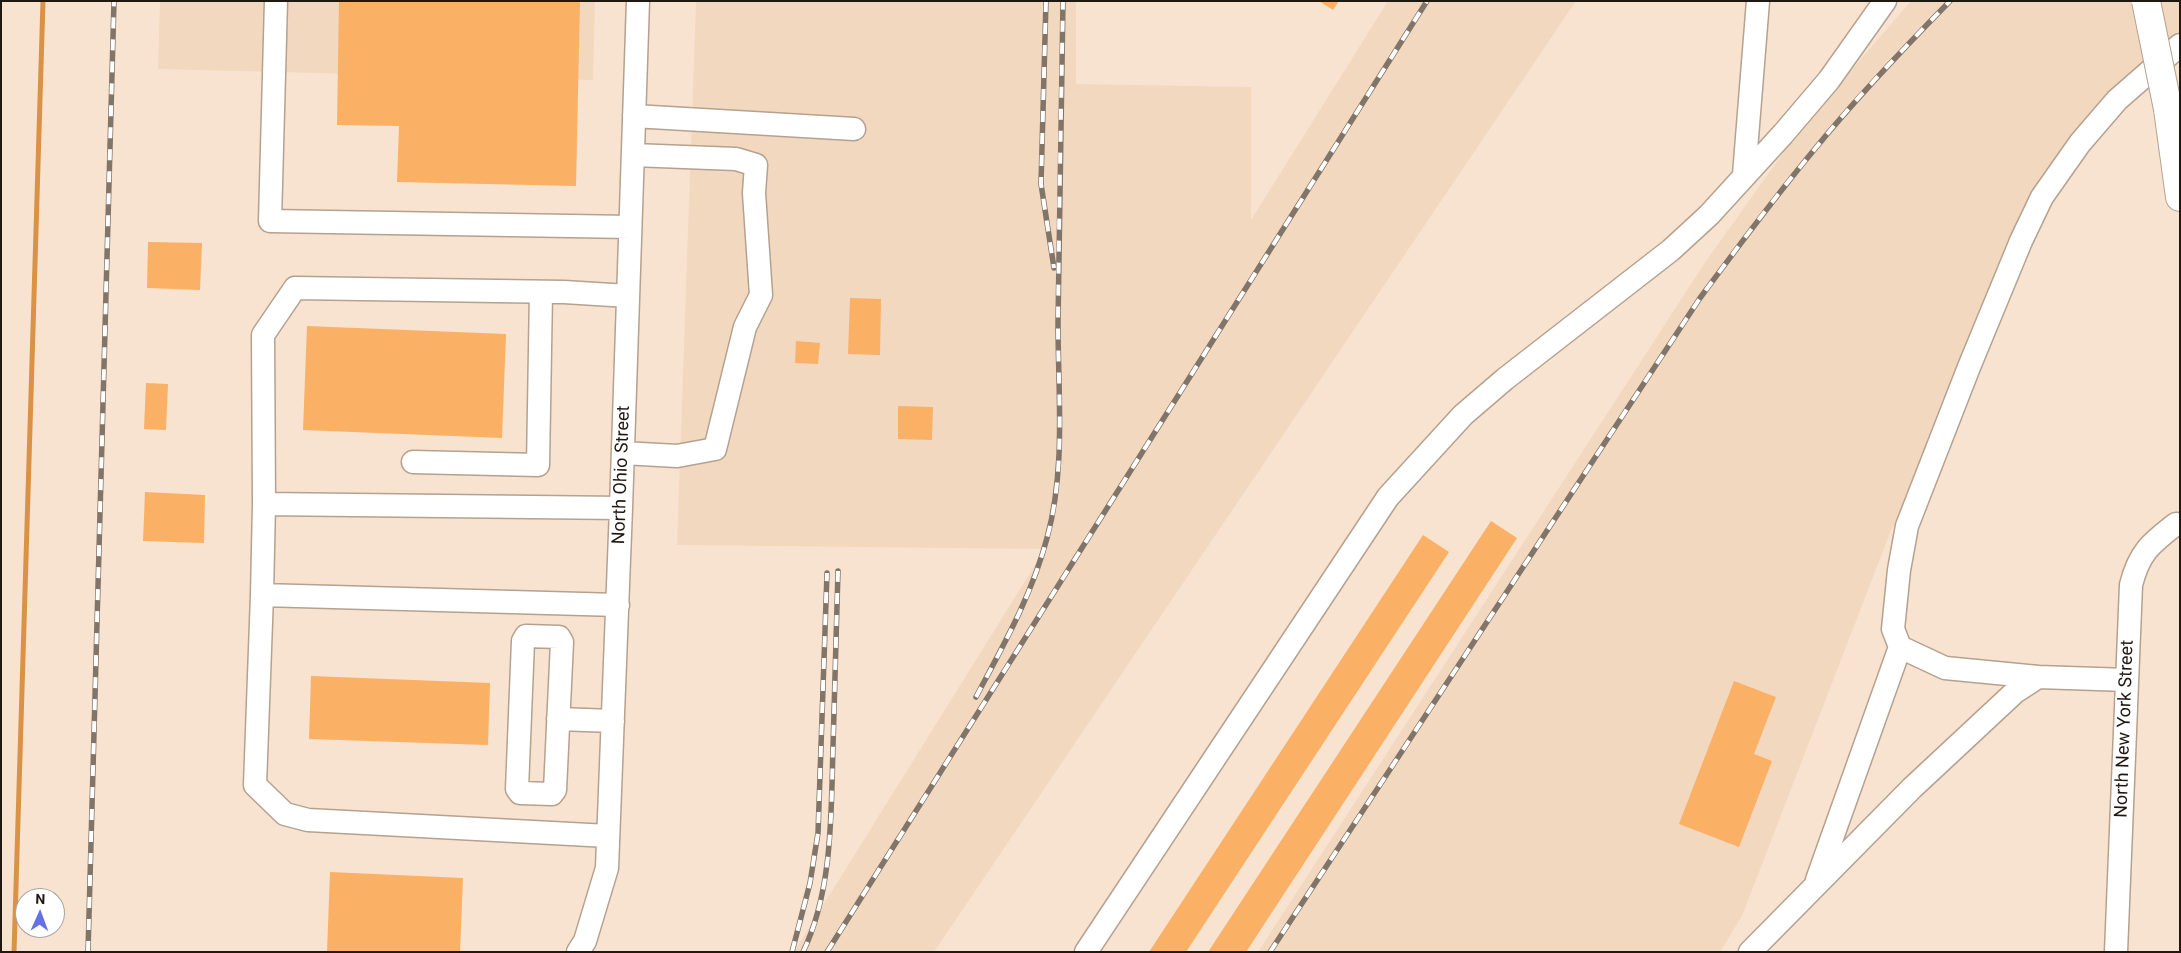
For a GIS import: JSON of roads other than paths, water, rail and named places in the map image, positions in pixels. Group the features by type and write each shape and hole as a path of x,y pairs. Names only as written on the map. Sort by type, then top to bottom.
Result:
{"highway":[{"path":"2146,1 2168,109 2180,196"}],"street":[{"path":"276,1 270,221 630,228"},
{"name":"North Ohio Street","path":"581,949 606,868 608,836 622,508 638,1"},
{"path":"1744,175 1758,1"},
{"path":"1086,952 1388,497 1463,415 1505,379 1671,250 1709,214 1830,80 1885,1"},
{"path":"1815,886 1900,647 1893,629 1899,570 1907,526 1969,367 2022,241 2042,197 2080,143 2117,100 2180,45"},
{"path":"634,116 854,129"},
{"path":"623,453 676,456 716,449 745,327 761,295 754,193 756,165 736,159 633,155"},
{"path":"608,836 308,820 285,814 255,785 264,504 263,335 295,288 541,292 628,296"},
{"path":"413,462 538,465 541,292"},
{"path":"264,504 622,508"},
{"name":"North New York Street","path":"2116,952 2131,586 2136,564 2149,545 2176,524"},
{"path":"262,595 618,605"},
{"path":"526,636 559,637 562,642 558,719 555,790 552,794 520,792 517,788 523,640 526,636"},
{"path":"1900,647 1945,668 2038,676 2127,680"},
{"path":"1750,952 1912,788 2001,704 2038,676"},
{"path":"558,719 613,721"}],"waterway":[{"path":"14,952 43,1"}],"railway":[{"path":"88,952 114,1"},
{"path":"1046,1 1041,184 1054,268"},
{"path":"976,697 1016,620 1033,580 1047,538 1057,485 1060,431 1058,323 1063,1"},
{"path":"827,952 1427,1"},
{"path":"1270,952 1700,298 1770,205 1830,131 1880,74 1950,1"},
{"path":"803,952 813,928 820,903 831,824 838,571"},
{"path":"792,952 810,883 818,833 827,573"}]}
